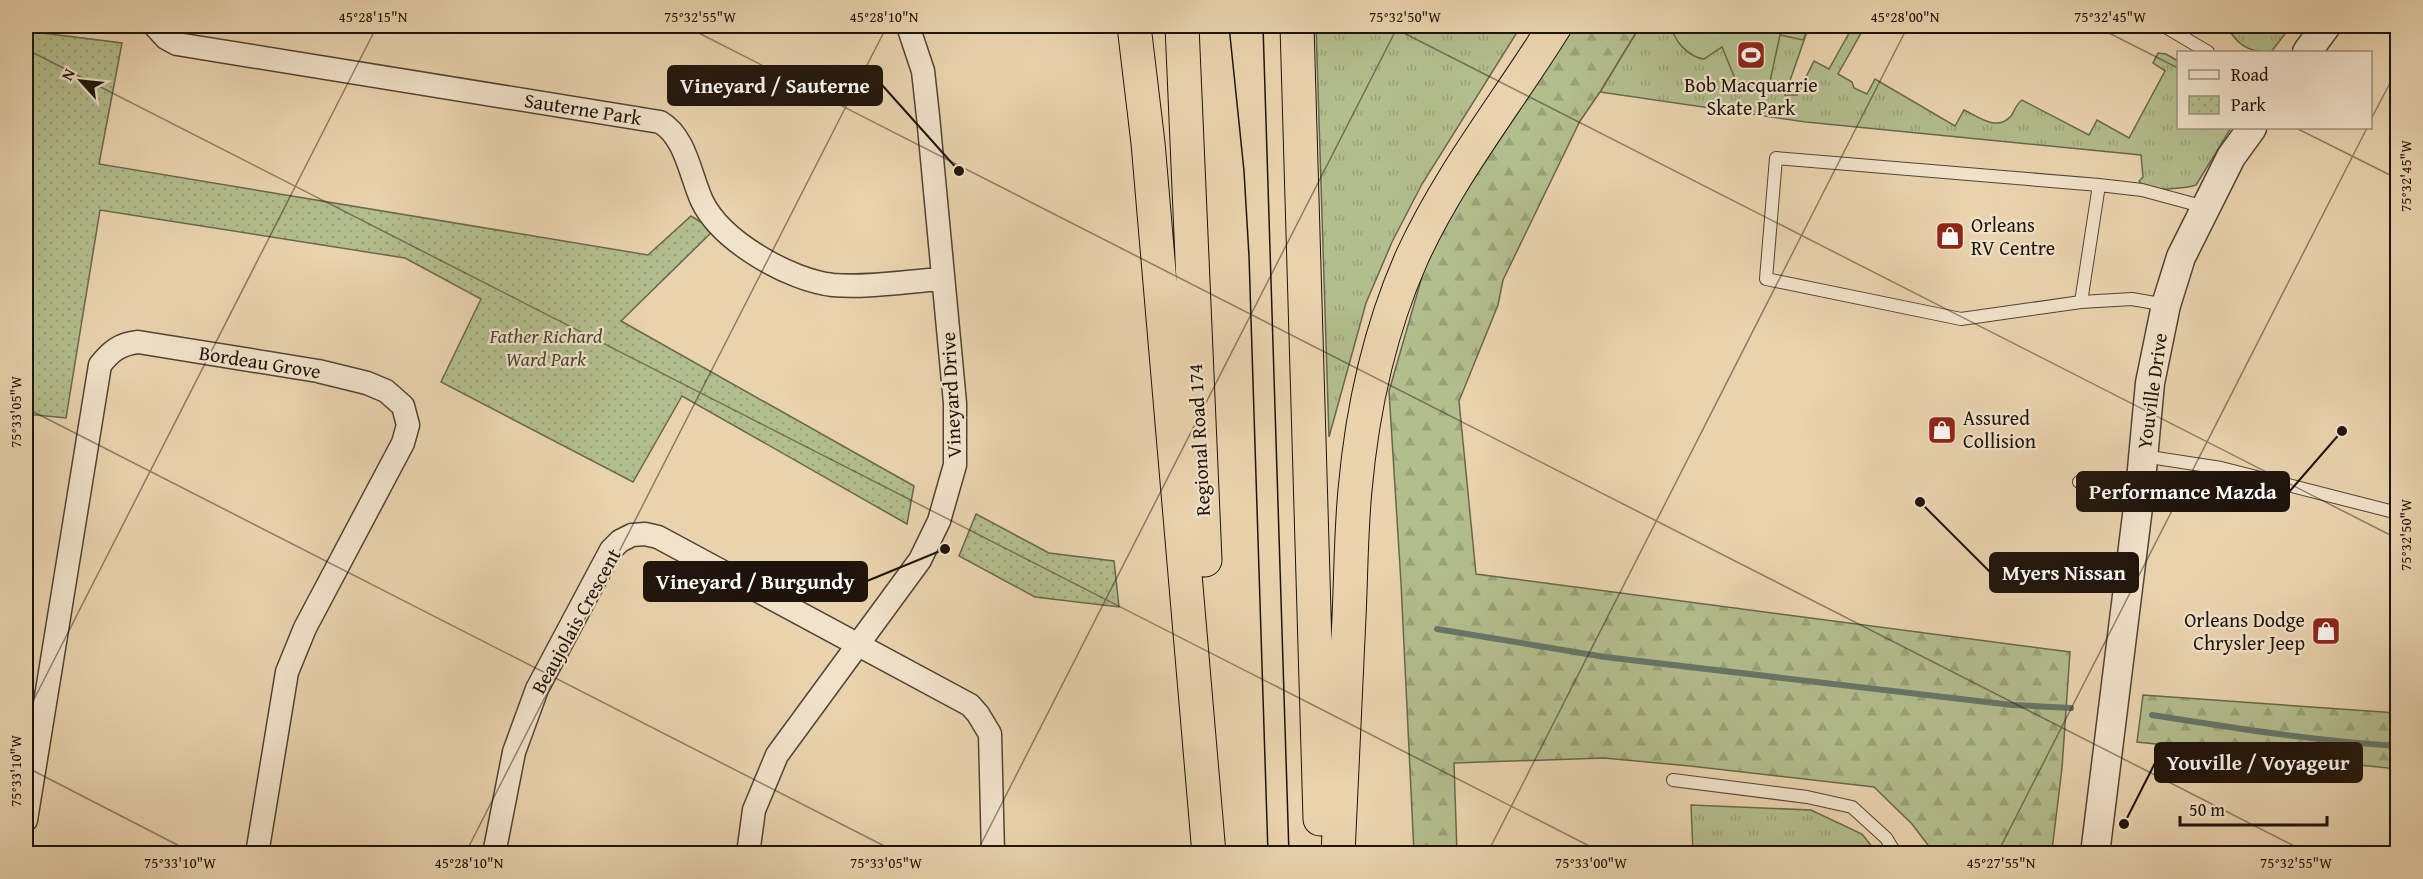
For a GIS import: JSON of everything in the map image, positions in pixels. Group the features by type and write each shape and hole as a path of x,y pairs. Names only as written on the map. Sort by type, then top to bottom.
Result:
{"highway":[{"path":"1134,26 1148,143 1209,854"},
{"name":"Regional Road 174","path":"1182,26 1197,408 1221,854"},
{"path":"1297,26 1321,854"},
{"path":"1338,854 1355,490 1376,365 1412,258 1443,196 1476,143 1556,26"}],"street":[{"name":"Sauterne Park","path":"155,26 166,38 177,44 660,122 676,134 702,202 716,223 746,249 810,280 833,285 943,279"},
{"name":"Vineyard Drive","path":"748,854 754,810 777,755 920,560 939,521 955,465 955,403 923,71 908,26"},
{"path":"2308,51 2326,26"},
{"name":"Youville Drive","path":"2095,854 2140,491 2150,383 2166,305 2181,257 2205,207 2231,157 2251,129"},
{"name":"Bordeau Grove","path":"26,820 100,365 112,350 127,343 138,342 349,377 386,391 403,406 406,416 408,425 403,443 304,628 287,672 257,854"},
{"name":"Beaujolais Crescent","path":"494,854 514,752 537,690 611,550 632,535 645,534 658,537 959,699 978,714 990,734 993,854"}],"lane":[{"path":"2164,26 2206,51"},
{"path":"2166,305 2132,298 2081,302 1961,319 1766,279 1776,158 2099,185 2142,190 2205,207"},
{"path":"2081,302 2099,185"},
{"path":"2143,456 2221,468 2397,513"},
{"path":"2079,482 2140,491"},
{"path":"2077,569 2130,575"},
{"path":"1673,780 1807,797 1852,807 1886,838 1896,854"}],"green space":[{"path":"1316,26 1521,26 1422,184 1392,242 1366,303 1329,437"},
{"path":"1573,26 1640,26 1580,121 1503,280 1498,305 1459,401 1476,574 2070,652 2062,768 2052,850 2047,854 1934,853 1912,824 1874,787 1604,758 1454,763 1457,853 1414,853 1389,391 1428,256 1467,188"},
{"path":"1640,26 1809,26 1785,95 1797,95 1814,61 1829,69 1853,26 1865,26 1838,74 1852,82 1854,88 1867,94 1875,79 1955,126 1964,110 1988,122 2006,121 2022,100 2089,135 2097,120 2129,138 2165,71 2153,63 2158,53 2166,54 2177,60 2177,129 2230,129 2196,185 2157,189 2147,188 2139,181 2143,177 2141,155 1806,122 1600,92"},
{"name":"Bob Macquarrie Skate Park","path":"1672,26 1809,26 1803,40 1780,35 1769,86 1736,81 1722,47 1704,59 1688,52 1675,37"},
{"path":"2232,26 2291,26 2272,51 2253,50 2243,46 2231,33"},
{"name":"Father Richard Ward Park","path":"26,31 122,43 99,164 648,255 691,216 714,230 621,321 914,486 907,524 682,396 633,482 441,382 481,299 405,258 100,210 66,418 26,414"},
{"path":"976,514 1049,553 1114,561 1119,607 1035,597 959,556"},
{"path":"2143,695 2397,713 2397,769 2137,742"},
{"path":"1691,805 1811,810 1862,834 1877,853 1693,853"}],"waterway":[{"path":"1437,629 1605,657 2012,705 2071,708"},
{"path":"2152,715 2305,737 2398,746"}],"tram line":[{"path":"1229,26 1244,171 1249,256 1268,854"},
{"path":"1263,26 1289,854"}],"place":[{"name":"Bob Macquarrie Skate Park","path":"1751,55"},
{"name":"Vineyard / Sauterne","path":"959,171"},
{"name":"Orleans RV Centre","path":"1950,236"},
{"name":"Assured Collision","path":"1942,430"},
{"name":"Performance Mazda","path":"2342,431"},
{"name":"Myers Nissan","path":"1920,502"},
{"name":"Vineyard / Burgundy","path":"945,549"},
{"name":"Orleans Dodge Chrysler Jeep","path":"2326,631"},
{"name":"Youville / Voyageur","path":"2124,824"}]}
